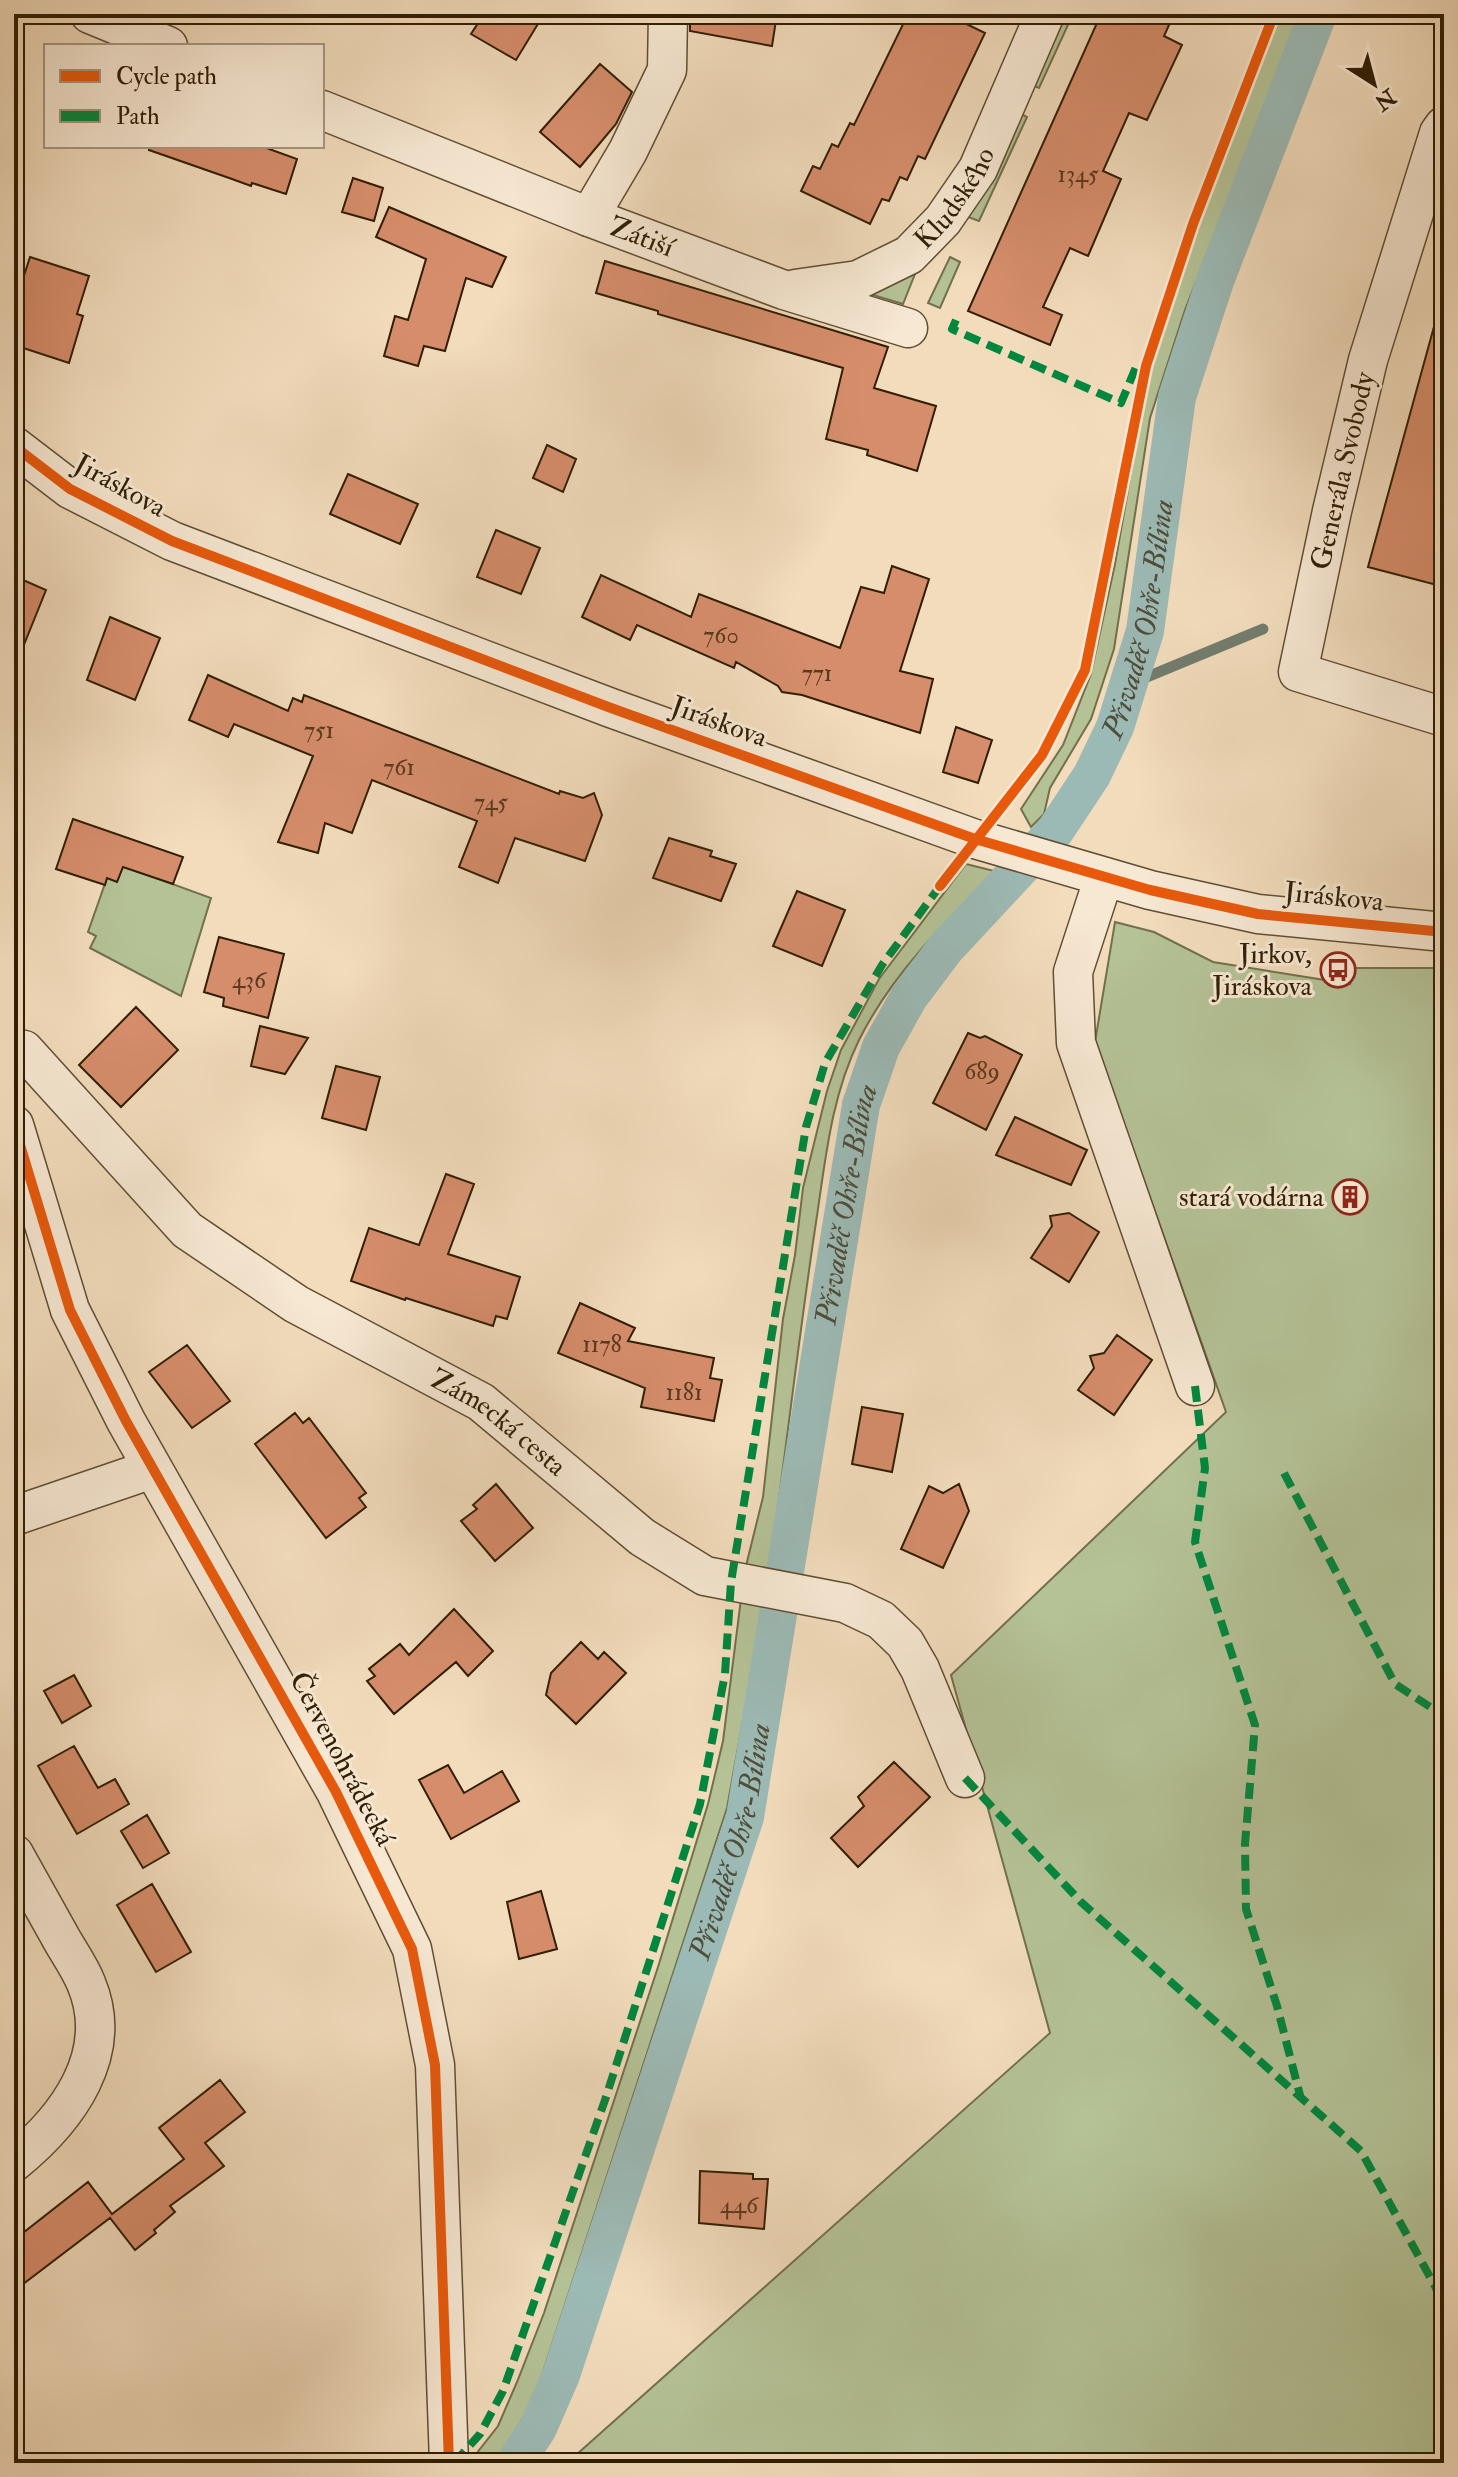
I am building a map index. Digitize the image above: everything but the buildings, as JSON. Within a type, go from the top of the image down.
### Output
[{"type":"street","points":[[90,14],[163,44]]},
{"type":"street","name":"Zátiší","points":[[668,14],[667,70],[628,151],[589,217],[784,290],[908,328]]},
{"type":"street","name":"Kludského","points":[[784,290],[858,280],[909,255],[943,220],[978,169],[1045,14]]},
{"type":"street","points":[[324,111],[589,217]]},
{"type":"street","name":"Generála Svobody","points":[[1444,126],[1439,133],[1368,360],[1298,672],[1444,717]]},
{"type":"street","name":"Jiráskova","points":[[14,446],[70,489],[172,541],[611,708],[986,842],[1258,914],[1444,932]]},
{"type":"street","points":[[14,471],[70,489]]},
{"type":"street","points":[[1098,874],[1073,972],[1076,1043],[1195,1386]]},
{"type":"street","name":"Zámecká cesta","points":[[14,1048],[24,1050],[187,1230],[296,1304],[481,1402],[642,1537],[705,1576],[845,1603],[881,1620],[905,1643],[920,1669],[965,1778]]},
{"type":"street","name":"Červenohrádecká","points":[[14,1125],[70,1310],[152,1469],[336,1792],[412,1949],[435,2065],[449,2463]]},
{"type":"street","points":[[14,1516],[152,1469]]},
{"type":"street","points":[[14,1854],[86,1983],[94,2009],[96,2039],[88,2070],[70,2106],[40,2140],[14,2162]]},
{"type":"green space","points":[[1060,14],[1073,14],[1039,88],[1030,84]]},
{"type":"green space","points":[[1279,14],[1300,14],[1185,310],[1150,418],[1114,649],[1091,719],[1050,788],[1044,814],[1031,827],[1021,809],[1063,745],[1091,674],[1115,564],[1148,377],[1210,191]]},
{"type":"green space","points":[[1017,112],[1027,117],[979,221],[968,217]]},
{"type":"green space","points":[[950,257],[960,262],[940,308],[928,303]]},
{"type":"green space","points":[[919,264],[903,304],[873,295],[870,289]]},
{"type":"green space","points":[[966,864],[998,872],[939,929],[903,971],[872,1016],[841,1085],[822,1181],[769,1573],[745,1570],[763,1497],[783,1319],[803,1188],[827,1091],[841,1050],[879,979]]},
{"type":"green space","points":[[123,866],[211,898],[181,996],[90,948],[96,936],[88,932],[107,878],[117,881]]},
{"type":"green space","points":[[1115,922],[1154,932],[1213,962],[1350,984],[1353,968],[1444,968],[1444,2463],[567,2463],[1050,2033],[951,1675],[1226,1412],[1095,1042]]},
{"type":"green space","points":[[741,1599],[764,1605],[727,1808],[542,2375],[525,2415],[495,2463],[469,2463],[498,2426],[544,2313],[658,1967],[708,1804],[723,1741]]},
{"type":"waterway","name":"Přivaděč Ohře-Bílina","points":[[515,2463],[538,2428],[561,2375],[745,1817],[861,1105],[881,1047],[909,997],[945,949],[1055,831],[1092,775],[1115,727],[1145,631],[1177,397],[1215,281],[1318,14]]},
{"type":"waterway","points":[[1130,684],[1263,629]]},
{"type":"marked path","points":[[956,320],[952,329],[1121,403],[1136,367],[1142,366]]},
{"type":"marked path","points":[[454,2463],[480,2434],[503,2391],[605,2100],[700,1804],[725,1674],[731,1582],[806,1127],[825,1063],[882,965],[940,886]]},
{"type":"marked path","points":[[1195,1386],[1205,1468],[1195,1542],[1255,1725],[1245,1844],[1246,1909],[1277,2006],[1301,2099]]},
{"type":"marked path","points":[[1284,1473],[1395,1684],[1444,1716]]},
{"type":"marked path","points":[[965,1778],[1081,1902],[1361,2151],[1436,2288],[1444,2314]]},
{"type":"cycle path","points":[[940,886],[1042,755],[1085,670],[1146,366],[1193,224],[1274,14]]},
{"type":"cycle path","points":[[14,446],[70,489],[172,541],[611,708],[975,839],[1150,890],[1258,914],[1444,932]]},
{"type":"cycle path","points":[[14,1125],[70,1310],[126,1421],[336,1792],[412,1949],[435,2065],[449,2463]]},
{"type":"place","name":"Jirkov, Jiráskova","points":[[1338,970]]},
{"type":"place","name":"stará vodárna","points":[[1350,1197]]}]
